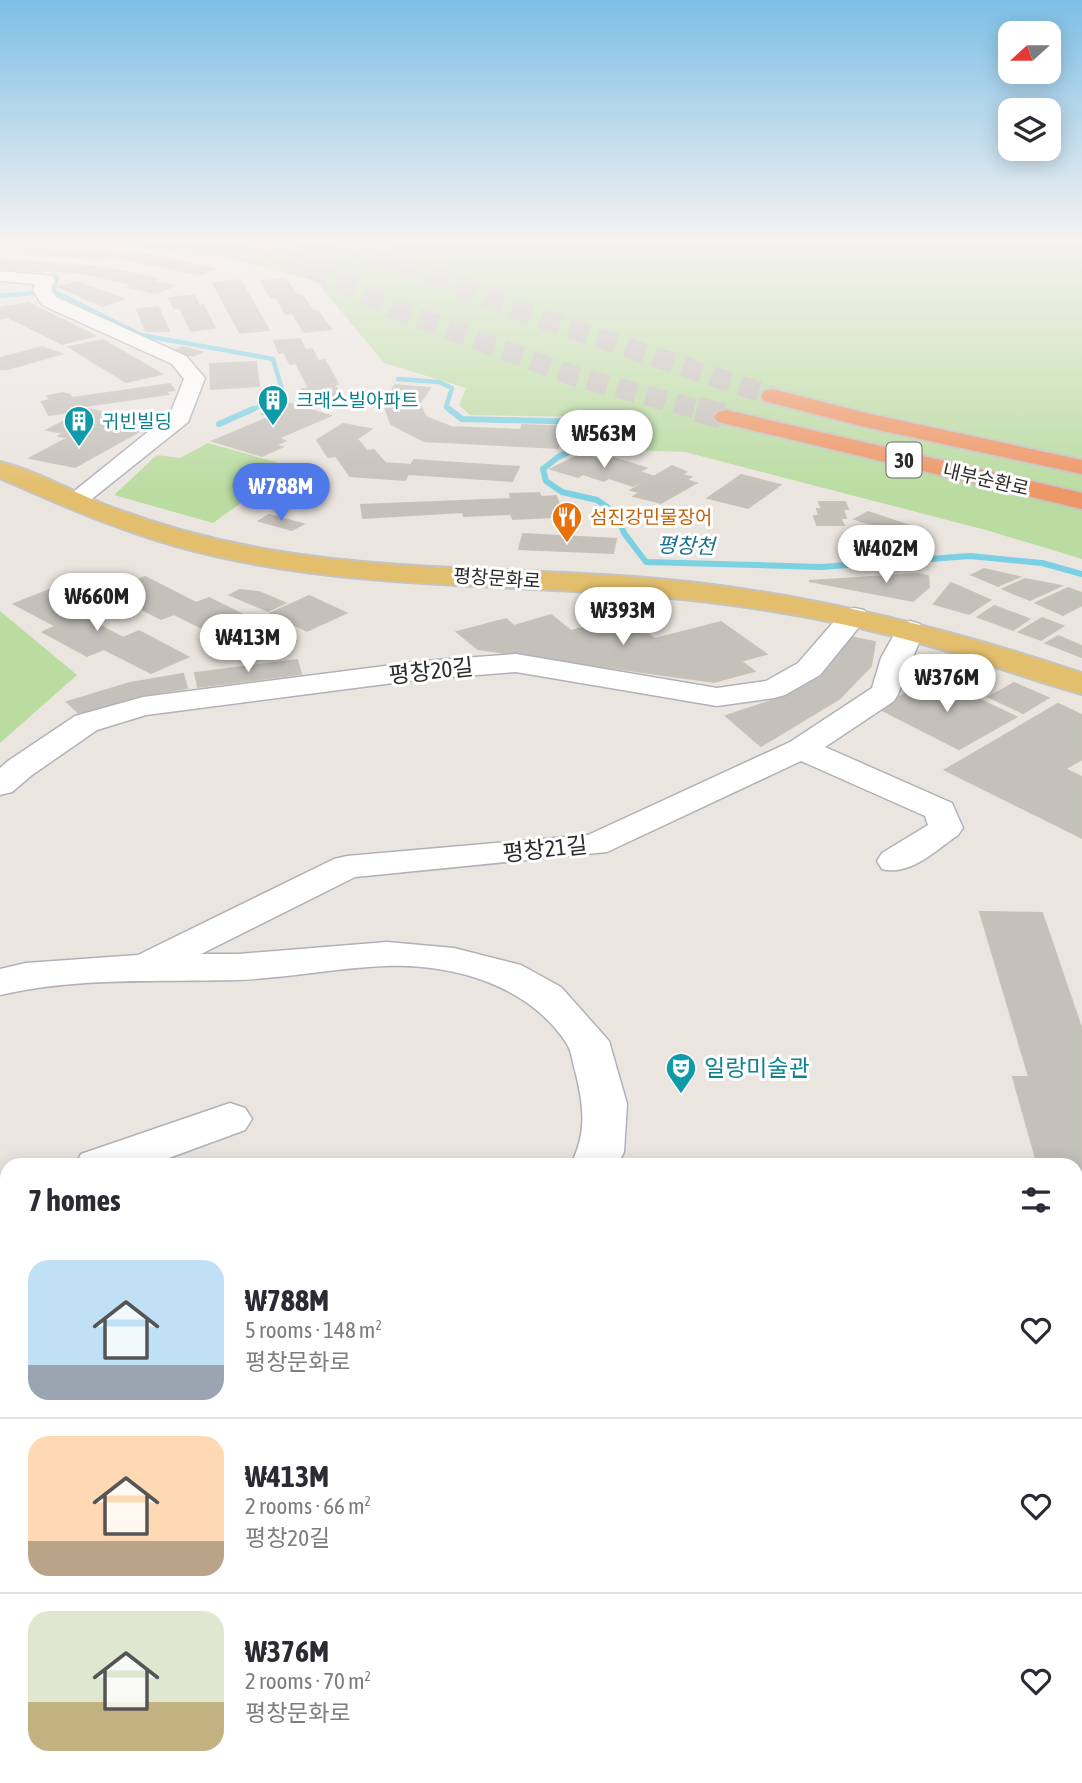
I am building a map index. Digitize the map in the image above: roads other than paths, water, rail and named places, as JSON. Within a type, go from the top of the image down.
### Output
[{"type":"highway","name":"내부순환로","points":[[772,396],[1082,467]]},
{"type":"highway","name":"내부순환로","points":[[726,417],[1082,501]]},
{"type":"main road","name":"평창문화로","points":[[0,469],[159,533],[289,561],[381,571],[706,593],[854,616],[986,650],[1082,684]]},
{"type":"street","points":[[74,501],[180,417],[195,378],[179,360],[101,325]]},
{"type":"street","name":"평창20길","points":[[0,785],[86,723],[143,706],[424,670],[516,663],[718,697],[774,689],[809,669],[854,616]]},
{"type":"street","name":"평창21길","points":[[145,967],[347,866],[595,845],[801,749],[883,694],[910,630]]},
{"type":"street","points":[[801,749],[940,810],[946,828],[895,861]]},
{"type":"street","name":"평창21길","points":[[0,982],[26,976],[145,967],[239,967],[387,954],[454,960],[507,974],[547,996],[588,1041],[605,1104],[602,1152],[598,1158]]},
{"type":"street","points":[[120,1158],[230,1119]]},
{"type":"waterway","name":"평창천","points":[[121,325],[141,335],[273,359],[284,396],[249,411]]},
{"type":"waterway","name":"평창천","points":[[398,379],[439,382],[452,388],[446,407],[451,411]]},
{"type":"waterway","name":"평창천","points":[[219,424],[253,409]]},
{"type":"waterway","name":"평창천","points":[[449,409],[462,419],[588,422],[590,442],[558,457],[543,469],[546,481],[562,492],[597,500],[617,514],[624,533],[646,562],[821,567],[970,556],[1042,563],[1082,574]]},
{"type":"tunnel","points":[[437,325],[574,376],[704,411]]},
{"type":"tunnel","points":[[561,325],[772,396]]},
{"type":"tunnel","points":[[697,409],[726,417]]},
{"type":"place","name":"크래스빌아파트","points":[[273,427]]},
{"type":"place","name":"귀빈빌딩","points":[[79,448]]},
{"type":"place","name":"섬진강민물장어","points":[[567,544]]},
{"type":"place","name":"일랑미술관","points":[[681,1095]]}]
